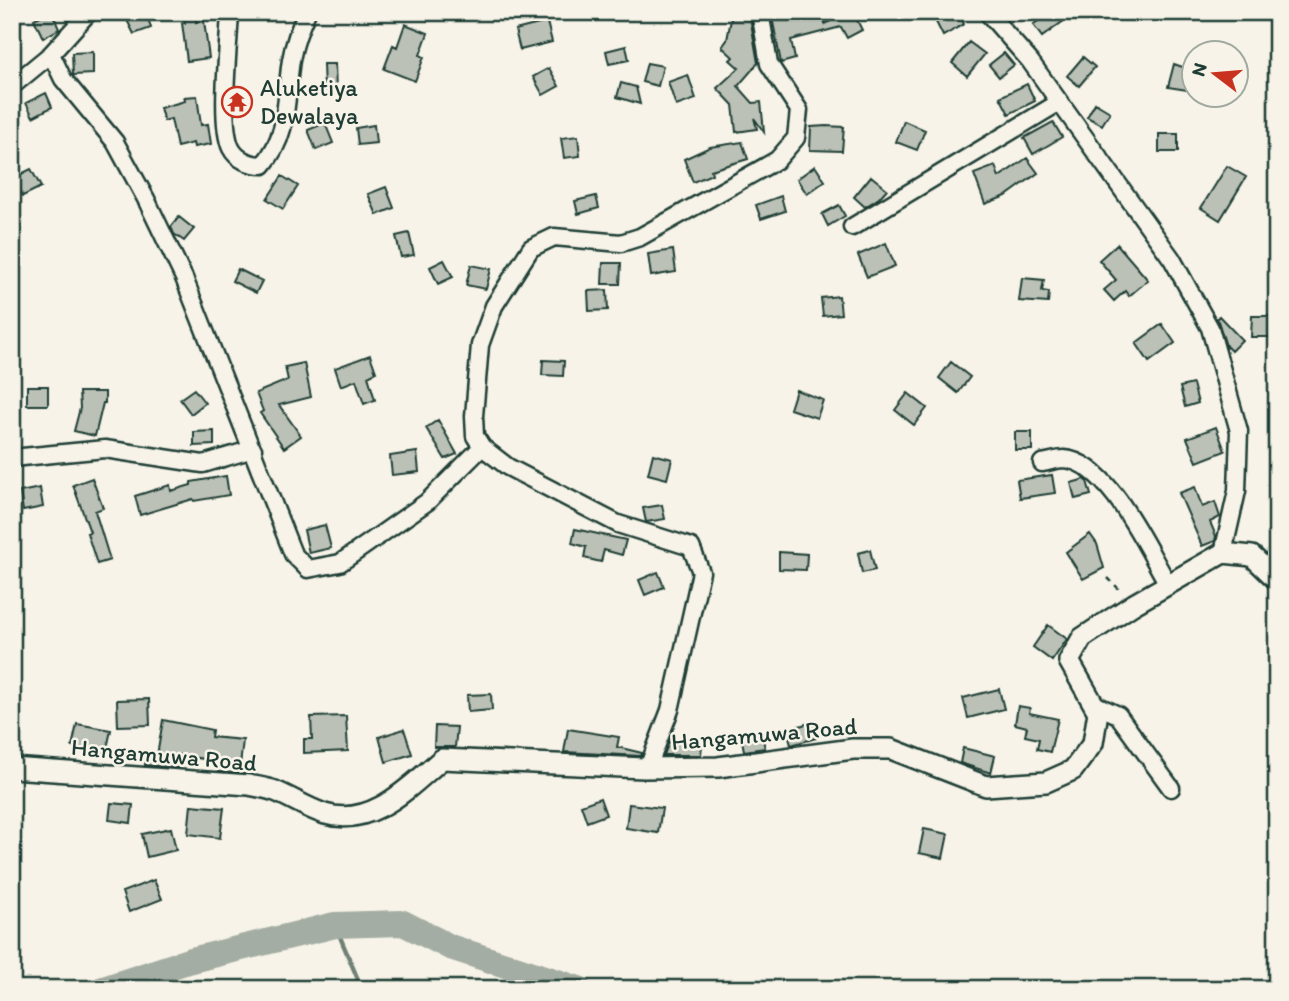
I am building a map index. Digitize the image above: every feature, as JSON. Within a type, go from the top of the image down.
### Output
[{"type":"street","points":[[12,86],[51,54],[89,12]]},
{"type":"street","points":[[230,12],[225,127],[232,151],[251,165],[263,165],[276,150],[284,125],[292,57],[307,12]]},
{"type":"street","points":[[644,768],[649,765],[670,710],[701,572],[691,547],[618,524],[508,467],[482,447],[475,436],[474,416],[480,345],[494,306],[531,248],[554,237],[621,243],[640,237],[777,160],[796,138],[799,110],[769,64],[760,12]]},
{"type":"street","points":[[987,12],[1030,61],[1171,259],[1210,328],[1239,431],[1237,491],[1223,553],[1252,556],[1277,580]]},
{"type":"street","points":[[51,54],[63,79],[115,142],[146,199],[184,278],[293,554],[308,569],[340,563],[428,502],[482,447]]},
{"type":"street","points":[[852,227],[1058,103]]},
{"type":"street","points":[[12,458],[105,449],[203,464],[253,449]]},
{"type":"street","points":[[1042,463],[1065,459],[1091,469],[1112,489],[1168,584]]},
{"type":"street","name":"Hangamuwa Road","points":[[12,768],[249,785],[273,790],[326,815],[348,817],[375,811],[398,797],[442,759],[644,768],[718,766],[853,749],[891,749],[986,786],[1046,782],[1073,770],[1093,743],[1098,712],[1069,662],[1082,638],[1223,553]]},
{"type":"street","points":[[1093,703],[1118,715],[1171,788]]},
{"type":"building","points":[[52,12],[59,29],[43,38],[34,19]]},
{"type":"building","points":[[123,12],[146,12],[151,28],[134,34]]},
{"type":"building","points":[[184,12],[196,12],[196,22],[204,21],[209,58],[187,61],[182,23],[185,23]]},
{"type":"building","points":[[773,12],[822,12],[825,24],[847,12],[853,12],[862,30],[847,38],[841,27],[791,40],[795,59],[781,63]]},
{"type":"building","points":[[944,12],[957,12],[964,24],[943,36],[934,18]]},
{"type":"building","points":[[1049,12],[1060,12],[1065,20],[1042,37],[1033,25]]},
{"type":"building","points":[[732,14],[750,17],[758,63],[738,86],[753,103],[761,102],[764,132],[754,118],[757,129],[736,132],[733,105],[717,88],[739,68],[730,60],[733,57],[722,47],[727,40]]},
{"type":"building","points":[[547,22],[552,42],[520,50],[515,30]]},
{"type":"building","points":[[405,24],[428,33],[420,55],[424,57],[415,81],[384,69],[393,45],[397,47]]},
{"type":"building","points":[[969,42],[985,54],[967,76],[952,63]]},
{"type":"building","points":[[626,46],[629,60],[609,64],[606,51]]},
{"type":"building","points":[[93,52],[93,74],[73,75],[72,53]]},
{"type":"building","points":[[1004,53],[1014,65],[999,77],[989,65]]},
{"type":"building","points":[[1083,57],[1095,67],[1079,86],[1067,76]]},
{"type":"building","points":[[647,63],[663,66],[658,86],[642,82]]},
{"type":"building","points":[[323,64],[335,64],[336,90],[324,90]]},
{"type":"building","points":[[1174,64],[1180,66],[1180,89],[1168,87]]},
{"type":"building","points":[[549,68],[559,86],[543,95],[533,77]]},
{"type":"building","points":[[688,75],[696,99],[676,106],[668,82]]},
{"type":"building","points":[[621,83],[636,87],[640,104],[617,97]]},
{"type":"building","points":[[1027,84],[1035,101],[1009,114],[1000,97]]},
{"type":"building","points":[[46,93],[52,107],[33,117],[26,103]]},
{"type":"building","points":[[197,96],[201,125],[208,124],[211,144],[194,147],[193,143],[177,147],[171,119],[164,121],[160,108],[185,101],[184,97]]},
{"type":"building","points":[[1095,103],[1110,112],[1102,125],[1087,117]]},
{"type":"building","points":[[904,121],[925,130],[917,150],[896,142]]},
{"type":"building","points":[[1053,122],[1062,137],[1033,154],[1024,138]]},
{"type":"building","points":[[325,123],[333,143],[316,150],[308,130]]},
{"type":"building","points":[[374,125],[376,143],[358,145],[356,128]]},
{"type":"building","points":[[811,127],[844,127],[842,151],[810,150]]},
{"type":"building","points":[[1159,134],[1178,134],[1178,152],[1159,152]]},
{"type":"building","points":[[578,136],[580,156],[564,158],[561,138]]},
{"type":"building","points":[[742,142],[748,159],[711,170],[712,174],[693,182],[684,159],[710,147]]},
{"type":"building","points":[[1027,158],[1038,173],[1006,196],[985,204],[974,174],[995,166],[999,177]]},
{"type":"building","points":[[815,166],[825,181],[807,194],[797,179]]},
{"type":"building","points":[[1227,166],[1246,177],[1220,220],[1201,208]]},
{"type":"building","points":[[31,169],[41,187],[23,196],[13,178]]},
{"type":"building","points":[[282,176],[298,186],[283,209],[267,199]]},
{"type":"building","points":[[871,176],[887,189],[865,207],[854,197]]},
{"type":"building","points":[[386,187],[394,208],[377,215],[368,194]]},
{"type":"building","points":[[596,196],[599,208],[578,214],[575,201]]},
{"type":"building","points":[[781,196],[785,211],[761,219],[756,205]]},
{"type":"building","points":[[839,205],[845,216],[828,226],[822,214]]},
{"type":"building","points":[[179,217],[194,229],[184,241],[174,234],[171,227]]},
{"type":"building","points":[[409,233],[414,255],[401,257],[396,236]]},
{"type":"building","points":[[886,243],[895,266],[867,277],[858,255]]},
{"type":"building","points":[[1117,244],[1148,280],[1129,296],[1125,291],[1114,301],[1104,290],[1116,280],[1099,260]]},
{"type":"building","points":[[673,250],[676,272],[651,276],[648,254]]},
{"type":"building","points":[[444,260],[453,277],[438,284],[430,267]]},
{"type":"building","points":[[603,263],[621,263],[620,284],[602,284]]},
{"type":"building","points":[[471,265],[491,269],[486,289],[466,285]]},
{"type":"building","points":[[238,269],[262,281],[256,293],[232,281]]},
{"type":"building","points":[[1022,278],[1044,280],[1042,291],[1049,292],[1048,303],[1019,301]]},
{"type":"building","points":[[607,290],[608,310],[589,311],[588,291]]},
{"type":"building","points":[[839,296],[841,314],[823,316],[821,298]]},
{"type":"building","points":[[1219,316],[1242,340],[1231,351],[1226,346],[1217,318]]},
{"type":"building","points":[[1252,316],[1271,316],[1271,337],[1251,337]]},
{"type":"building","points":[[1162,324],[1175,343],[1149,362],[1136,343]]},
{"type":"building","points":[[370,355],[376,372],[368,376],[375,400],[364,404],[356,380],[341,386],[335,368]]},
{"type":"building","points":[[543,360],[564,361],[563,376],[542,375]]},
{"type":"building","points":[[951,362],[970,377],[958,393],[939,378]]},
{"type":"building","points":[[304,363],[311,397],[279,405],[301,436],[284,448],[260,413],[263,411],[256,393],[288,380],[285,367]]},
{"type":"building","points":[[1193,384],[1198,403],[1185,407],[1180,387]]},
{"type":"building","points":[[27,386],[48,386],[48,405],[27,405]]},
{"type":"building","points":[[194,389],[205,403],[191,414],[180,399]]},
{"type":"building","points":[[796,390],[823,400],[817,418],[790,409]]},
{"type":"building","points":[[79,392],[105,392],[105,403],[95,436],[74,431],[80,408]]},
{"type":"building","points":[[908,393],[927,408],[914,425],[895,410]]},
{"type":"building","points":[[438,420],[457,454],[445,459],[426,428]]},
{"type":"building","points":[[1216,427],[1225,451],[1197,462],[1187,438]]},
{"type":"building","points":[[214,431],[214,445],[194,446],[194,432]]},
{"type":"building","points":[[1015,432],[1032,432],[1032,450],[1015,450]]},
{"type":"building","points":[[417,452],[419,472],[392,475],[390,456]]},
{"type":"building","points":[[653,454],[672,459],[667,479],[648,474]]},
{"type":"building","points":[[1052,475],[1055,493],[1020,498],[1017,480]]},
{"type":"building","points":[[226,476],[229,495],[193,499],[140,515],[135,496],[170,485],[171,491],[191,485],[191,482]]},
{"type":"building","points":[[92,478],[103,508],[95,511],[110,560],[97,564],[87,533],[90,532],[73,485]]},
{"type":"building","points":[[1085,479],[1091,495],[1075,499],[1071,483]]},
{"type":"building","points":[[1195,487],[1202,507],[1215,502],[1220,517],[1210,522],[1216,536],[1215,541],[1202,546],[1179,493]]},
{"type":"building","points":[[40,488],[43,507],[23,511],[20,492]]},
{"type":"building","points":[[662,505],[665,519],[646,522],[643,508]]},
{"type":"building","points":[[325,525],[331,548],[309,553],[304,530]]},
{"type":"building","points":[[575,529],[626,540],[622,555],[604,550],[601,562],[584,558],[586,547],[572,543]]},
{"type":"building","points":[[1090,534],[1097,544],[1104,568],[1083,579],[1066,552]]},
{"type":"building","points":[[870,550],[875,570],[862,573],[858,553]]},
{"type":"building","points":[[779,552],[807,554],[806,570],[779,569]]},
{"type":"building","points":[[658,572],[664,587],[645,595],[639,580]]},
{"type":"building","points":[[1048,625],[1067,639],[1052,661],[1033,647]]},
{"type":"building","points":[[999,689],[1004,709],[968,718],[963,698]]},
{"type":"building","points":[[491,694],[492,710],[468,712],[467,695]]},
{"type":"building","points":[[149,699],[150,725],[118,726],[117,700]]},
{"type":"building","points":[[1018,706],[1030,708],[1029,713],[1058,719],[1050,752],[1037,749],[1039,739],[1025,736],[1027,727],[1015,724]]},
{"type":"building","points":[[346,716],[348,751],[304,753],[304,739],[312,739],[311,717]]},
{"type":"building","points":[[163,720],[212,730],[211,737],[243,740],[240,765],[179,755],[178,768],[145,765],[146,755],[157,756]]},
{"type":"building","points":[[812,722],[816,738],[791,745],[787,730]]},
{"type":"building","points":[[77,724],[111,730],[106,753],[72,747]]},
{"type":"building","points":[[435,726],[457,727],[455,747],[434,747]]},
{"type":"building","points":[[404,729],[412,754],[386,762],[379,737]]},
{"type":"building","points":[[568,729],[619,737],[617,747],[642,753],[641,756],[564,752]]},
{"type":"building","points":[[762,736],[765,748],[744,751],[742,740]]},
{"type":"building","points":[[669,742],[702,744],[701,755],[664,755]]},
{"type":"building","points":[[963,748],[995,756],[991,773],[960,763]]},
{"type":"building","points":[[600,798],[606,815],[587,822],[581,805]]},
{"type":"building","points":[[111,803],[133,805],[131,823],[109,820]]},
{"type":"building","points":[[629,804],[662,808],[658,833],[626,828]]},
{"type":"building","points":[[191,805],[224,808],[220,838],[188,834]]},
{"type":"building","points":[[171,828],[176,850],[147,857],[142,834]]},
{"type":"building","points":[[924,829],[948,834],[943,858],[919,853]]},
{"type":"building","points":[[154,880],[162,899],[129,912],[122,892]]},
{"type":"waterway","points":[[103,989],[188,961],[335,925],[403,923],[450,947],[579,989]]},
{"type":"waterway","points":[[335,925],[362,989]]},
{"type":"place","name":"Aluketiya Dewalaya","points":[[237,102]]}]
